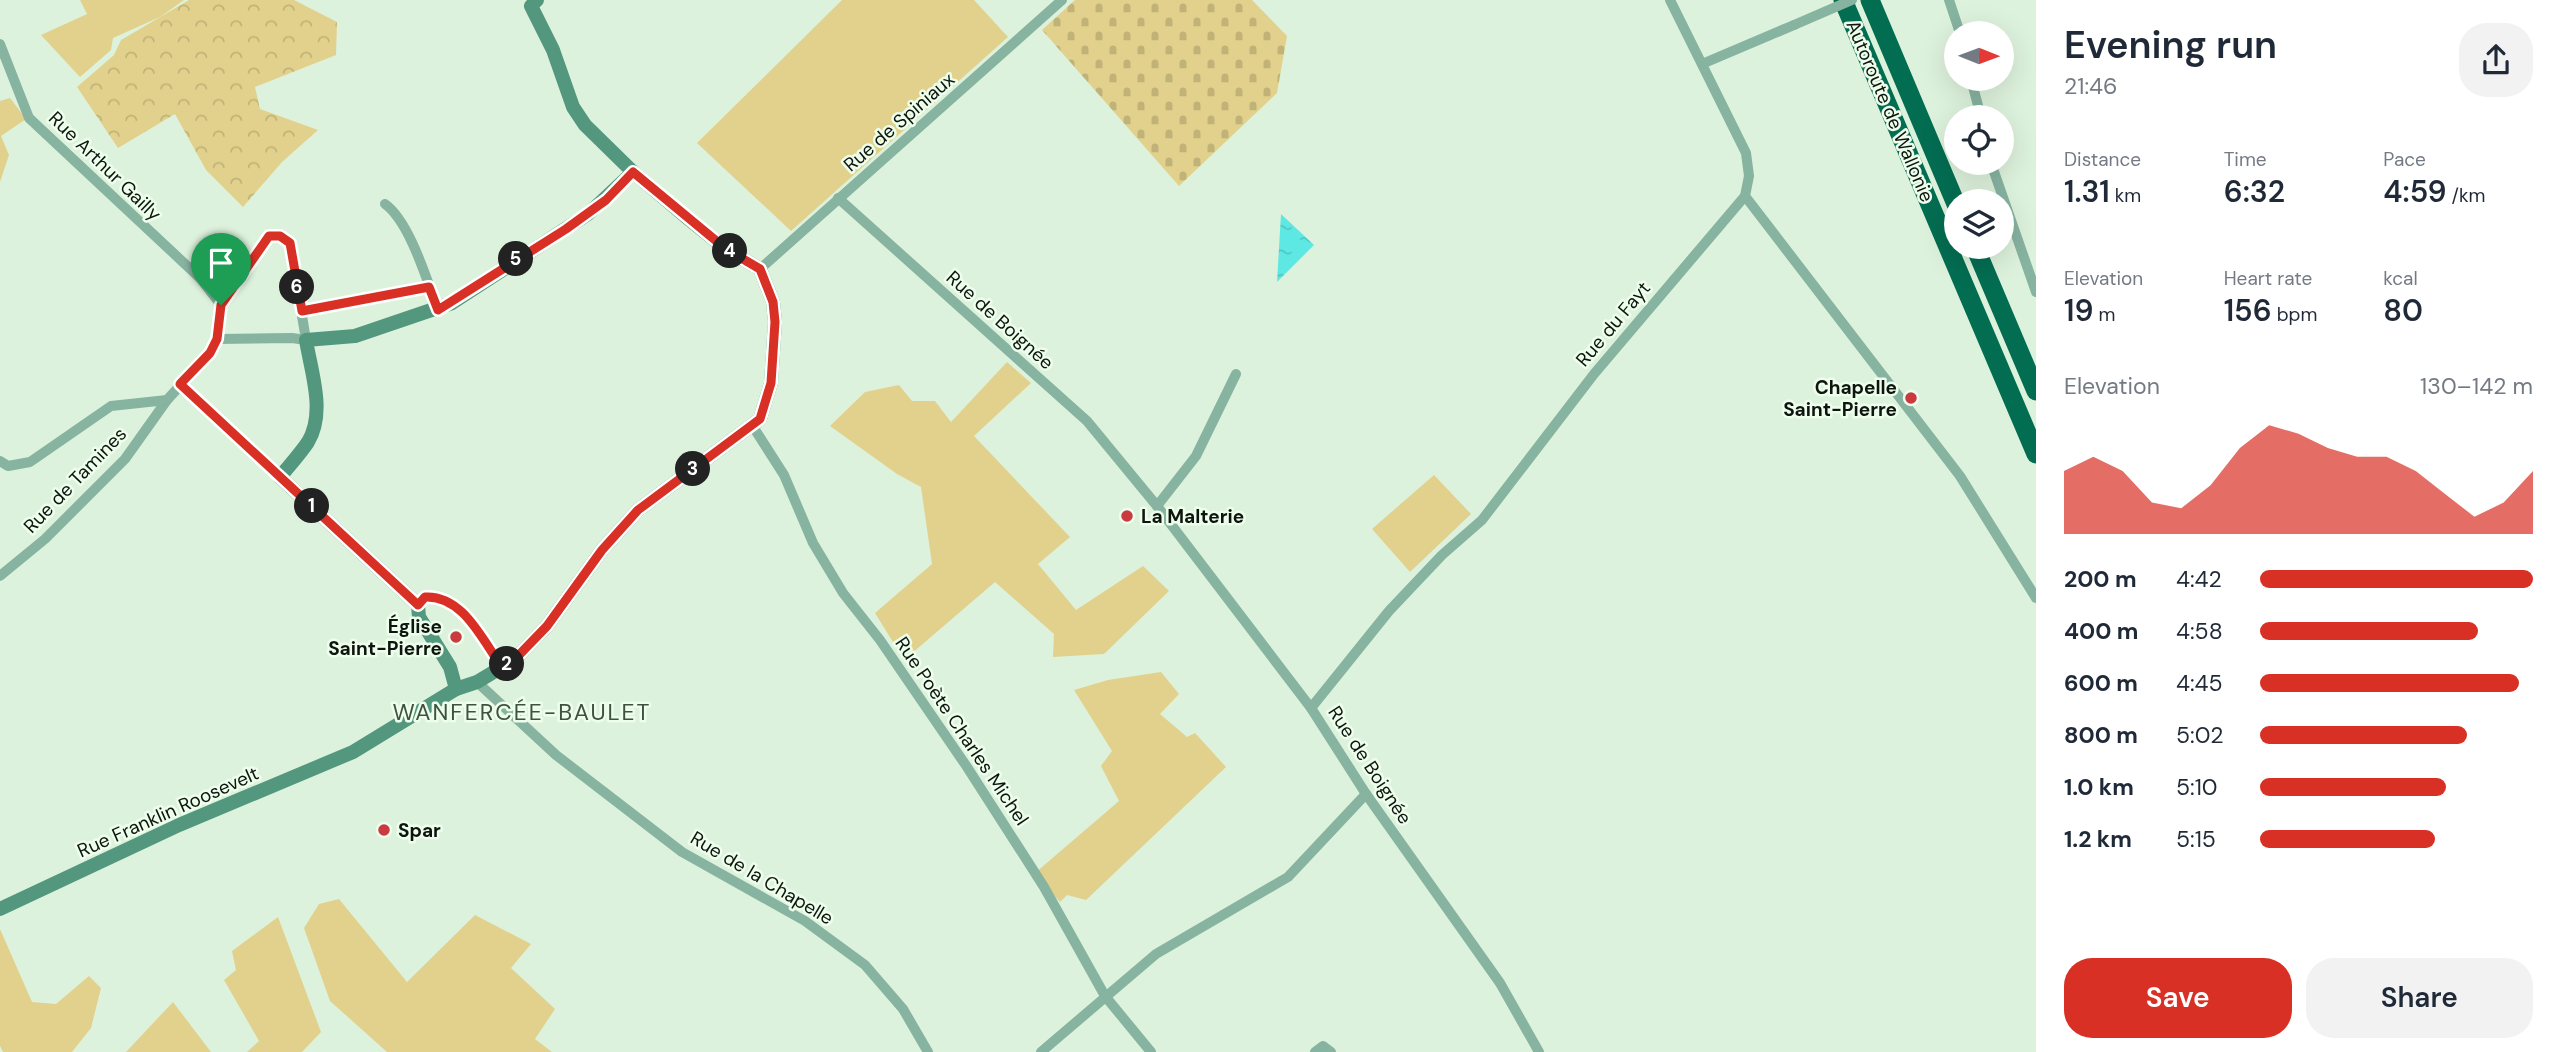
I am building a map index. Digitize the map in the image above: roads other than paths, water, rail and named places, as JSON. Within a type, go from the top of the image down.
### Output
[{"type":"highway","name":"Autoroute de Wallonie","points":[[1843,0],[2036,454]]},
{"type":"highway","name":"Autoroute de Wallonie","points":[[1870,0],[1950,189]]},
{"type":"highway","points":[[1980,259],[2036,391]]},
{"type":"main road","points":[[531,2],[578,115],[633,172],[726,249],[760,269],[773,302],[775,345],[771,383],[760,419],[752,425]]},
{"type":"main road","points":[[456,688],[450,667],[418,617],[418,605],[280,477],[308,442],[315,418],[314,386],[306,340],[355,336],[438,310],[566,229],[606,200],[633,172]]},
{"type":"main road","name":"Rue Franklin Roosevelt","points":[[0,909],[179,825],[354,752],[456,688],[477,682],[502,667],[518,656],[547,626],[602,550],[638,510],[752,425]]},
{"type":"street","name":"Rue de Spiniaux","points":[[760,269],[1062,0]]},
{"type":"street","points":[[1670,0],[1746,153],[1749,176],[1745,196],[1960,476],[2036,598]]},
{"type":"street","points":[[1702,64],[1852,0]]},
{"type":"street","points":[[1949,0],[1956,21]]},
{"type":"street","name":"Rue Arthur Gailly","points":[[0,44],[29,118],[200,278],[221,305]]},
{"type":"street","points":[[1995,175],[2036,292]]},
{"type":"street","name":"Rue du Fayt","points":[[1311,708],[1389,611],[1442,555],[1482,520],[1594,374],[1745,196]]},
{"type":"street","name":"Rue de Boignée","points":[[838,198],[1087,421],[1157,506],[1311,708],[1366,794],[1500,983],[1539,1052]]},
{"type":"street","points":[[384,204],[410,239],[438,310]]},
{"type":"street","points":[[0,461],[8,466],[30,463],[111,406],[167,400],[210,353],[217,339],[221,305],[263,243],[269,236],[280,236],[290,243],[306,340],[279,337],[217,339]]},
{"type":"street","points":[[302,311],[429,287]]},
{"type":"street","points":[[1157,506],[1196,456],[1236,374]]},
{"type":"street","points":[[180,384],[280,477]]},
{"type":"street","name":"Rue de Tamines","points":[[0,576],[45,540],[125,459],[167,400]]},
{"type":"street","name":"Rue Poète Charles Michel","points":[[752,425],[784,475],[813,543],[843,593],[880,640],[967,767],[1044,887],[1105,996],[1151,1052]]},
{"type":"street","points":[[418,605],[425,597],[439,597],[453,603],[502,667]]},
{"type":"street","name":"Rue de la Chapelle","points":[[477,682],[556,755],[682,852],[805,921],[865,965],[903,1009],[928,1052]]},
{"type":"street","points":[[1041,1052],[1156,954],[1288,877],[1366,794]]},
{"type":"street","points":[[1315,1052],[1323,1046],[1331,1052]]},
{"type":"water","points":[[1281,214],[1314,245],[1277,282]]},
{"type":"place","name":"Chapelle Saint-Pierre","points":[[1911,398]]},
{"type":"place","name":"La Malterie","points":[[1127,516]]},
{"type":"place","name":"Église Saint-Pierre","points":[[456,637]]},
{"type":"place","name":"Spar","points":[[384,830]]},
{"type":"district","name":"WANFERCÉE-BAULET","points":[[522,712]]}]
